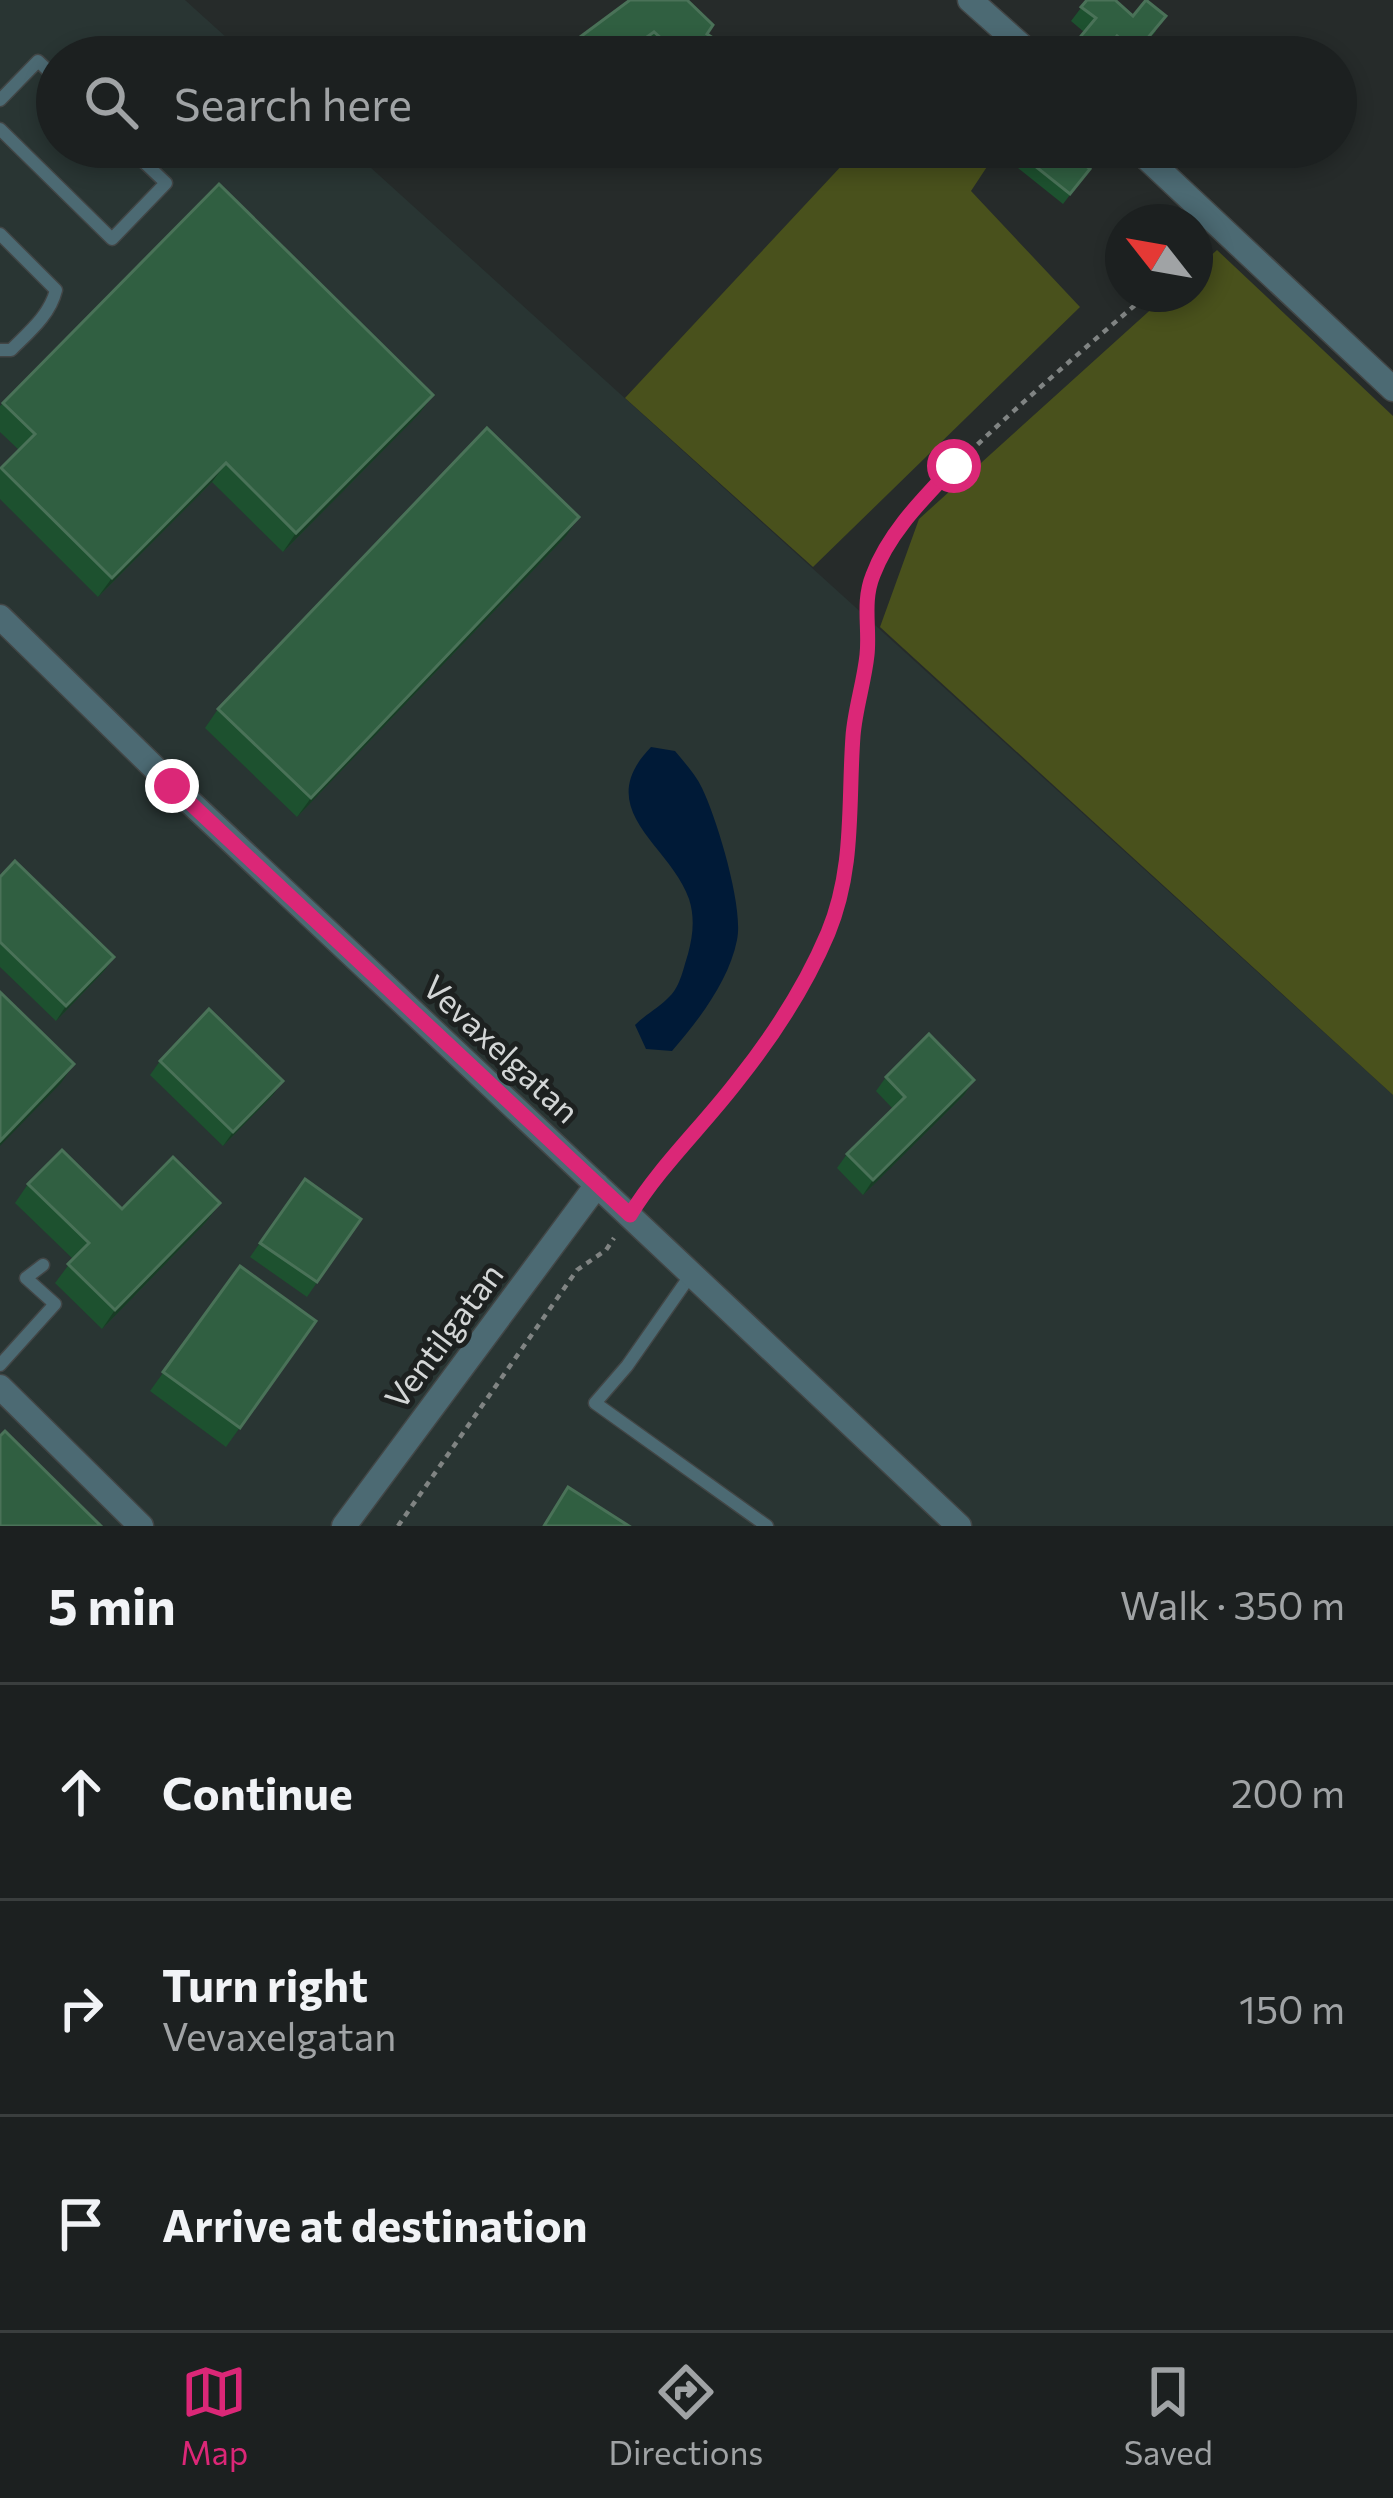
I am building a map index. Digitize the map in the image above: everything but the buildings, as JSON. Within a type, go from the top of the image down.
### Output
[{"type":"street","points":[[970,0],[1010,36]]},
{"type":"street","points":[[1157,168],[1393,389]]},
{"type":"street","name":"Vevaxelgatan","points":[[0,617],[172,786],[959,1526]]},
{"type":"street","name":"Ventilgatan","points":[[344,1526],[597,1184]]},
{"type":"street","points":[[3,1396],[141,1526]]},
{"type":"lane","points":[[0,100],[36,63]]},
{"type":"lane","points":[[0,130],[36,165]]},
{"type":"lane","points":[[39,168],[112,239],[166,183],[150,168]]},
{"type":"lane","points":[[0,234],[56,290],[54,302],[39,323],[11,350],[0,350]]},
{"type":"lane","points":[[0,1365],[56,1304],[26,1278],[43,1265]]},
{"type":"lane","points":[[692,1272],[627,1366],[595,1402],[767,1526]]},
{"type":"path","points":[[398,1526],[578,1270],[607,1250],[644,1193],[739,1079],[785,1012],[827,934],[844,887],[854,718],[868,648],[866,598],[883,554],[916,506],[954,466],[1127,312]]},
{"type":"shaded area","points":[[0,0],[185,0],[225,36],[36,36],[36,168],[371,168],[1393,1095],[1393,1526],[0,1526]]},
{"type":"green space","points":[[839,168],[986,168],[971,191],[1080,307],[813,567],[625,398]]},
{"type":"green space","points":[[1217,250],[1393,416],[1393,1095],[880,627],[919,519],[1148,312],[1213,312],[1213,254]]},
{"type":"water","points":[[651,747],[675,751],[702,788],[737,907],[737,940],[720,985],[672,1051],[646,1049],[635,1025],[676,987],[693,926],[680,880],[631,809],[634,769]]},
{"type":"route","points":[[172,786],[630,1215],[739,1079],[785,1012],[827,934],[844,887],[849,851],[854,718],[868,648],[866,598],[872,576],[896,532],[954,466]]}]
